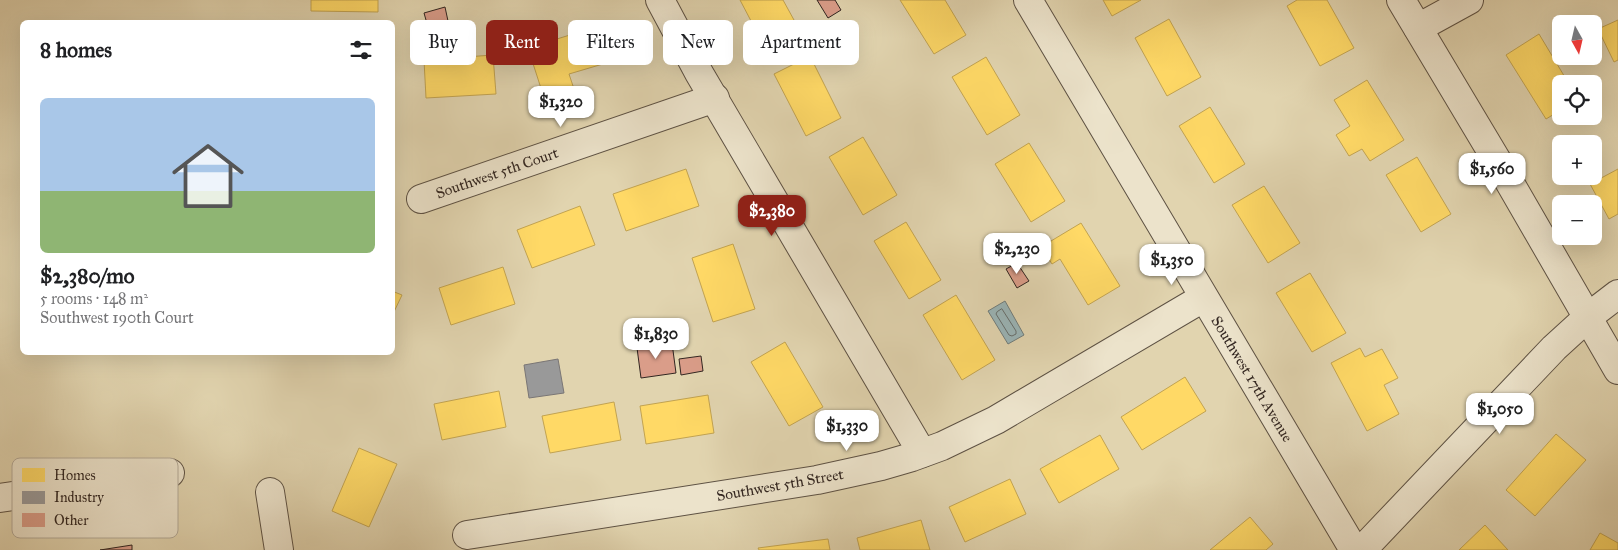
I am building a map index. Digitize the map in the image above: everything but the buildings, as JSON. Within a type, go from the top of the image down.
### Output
[{"type":"street","points":[[660,0],[677,34],[922,453]]},
{"type":"street","name":"Southwest 17th Avenue","points":[[1028,0],[1354,550]]},
{"type":"street","points":[[1401,0],[1618,370]]},
{"type":"street","points":[[1418,28],[1469,0]]},
{"type":"street","name":"Southwest 5th Court","points":[[421,199],[715,98]]},
{"type":"street","points":[[1362,550],[1554,348],[1618,294]]},
{"type":"street","name":"Southwest 5th Street","points":[[467,535],[817,480],[881,466],[922,453],[996,420],[1204,298]]},
{"type":"street","points":[[270,492],[279,550]]},
{"type":"water","points":[[1005,301],[1024,335],[1008,344],[988,311]]}]
